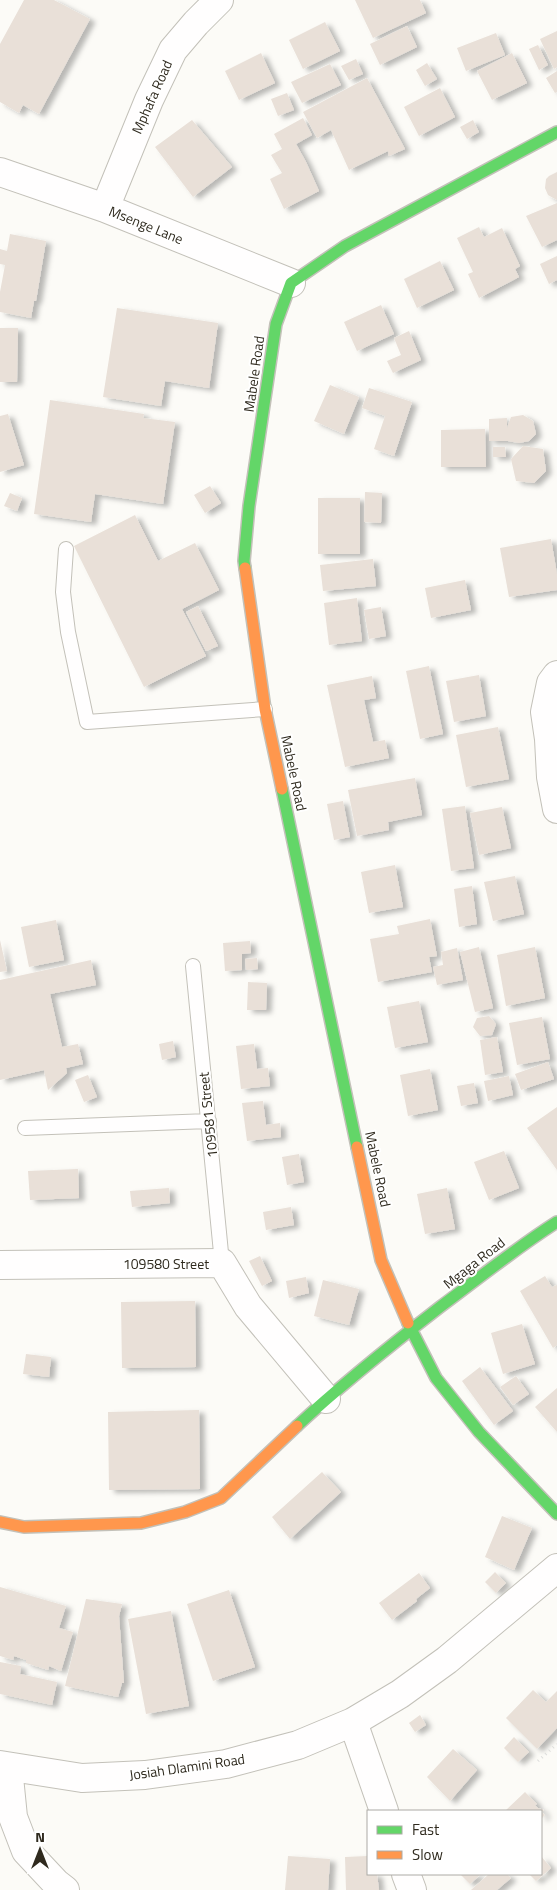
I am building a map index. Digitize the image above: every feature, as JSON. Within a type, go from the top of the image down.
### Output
[{"type":"street","name":"Mphafa Road","points":[[105,208],[149,100],[173,50],[219,0]]},
{"type":"street","points":[[291,283],[345,246],[557,132]]},
{"type":"street","name":"Msenge Lane","points":[[0,172],[105,208],[291,283]]},
{"type":"street","name":"Mabele Road","points":[[291,283],[276,324],[249,506],[244,561],[265,709],[382,1260],[411,1330],[436,1378],[479,1432],[557,1514]]},
{"type":"street","points":[[557,675],[551,683],[545,712],[549,739],[551,777],[557,809]]},
{"type":"street","name":"Mgaga Road","points":[[411,1330],[521,1246],[557,1222]]},
{"type":"street","name":"109580 Street","points":[[0,1265],[222,1263],[248,1306],[326,1399]]},
{"type":"street","points":[[0,1522],[24,1527],[141,1522],[185,1512],[221,1498],[326,1399],[411,1330]]},
{"type":"street","name":"Josiah Dlamini Road","points":[[4,1766],[82,1778],[145,1775],[226,1764],[298,1744],[353,1722],[400,1694],[447,1660],[557,1568]]},
{"type":"street","points":[[353,1722],[384,1810]]},
{"type":"street","points":[[4,1766],[13,1817],[26,1851],[65,1890]]},
{"type":"street","points":[[406,1875],[412,1890]]},
{"type":"lane","points":[[66,549],[63,592],[68,632],[87,722],[265,709]]},
{"type":"lane","name":"109581 Street","points":[[193,966],[222,1263]]},
{"type":"lane","points":[[25,1128],[209,1121]]},
{"type":"path","points":[[538,1761],[557,1744]]},
{"type":"building","points":[[24,0],[54,0],[90,19],[39,114],[23,105],[19,113],[0,102],[0,44]]},
{"type":"building","points":[[355,0],[420,0],[426,13],[373,38]]},
{"type":"building","points":[[325,22],[340,51],[303,69],[289,40]]},
{"type":"building","points":[[407,26],[417,47],[380,65],[370,44]]},
{"type":"building","points":[[557,31],[557,67],[554,69],[540,39]]},
{"type":"building","points":[[496,33],[505,55],[466,71],[457,48]]},
{"type":"building","points":[[538,45],[548,65],[539,70],[529,49]]},
{"type":"building","points":[[261,53],[275,83],[239,100],[225,71]]},
{"type":"building","points":[[512,53],[527,83],[492,100],[477,71]]},
{"type":"building","points":[[356,59],[363,74],[349,80],[341,66]]},
{"type":"building","points":[[427,63],[437,79],[425,86],[416,70]]},
{"type":"building","points":[[330,64],[341,85],[302,103],[291,82]]},
{"type":"building","points":[[557,71],[557,92],[555,93],[546,78]]},
{"type":"building","points":[[367,78],[405,149],[389,156],[388,151],[349,170],[331,130],[317,138],[303,112]]},
{"type":"building","points":[[440,88],[455,117],[419,136],[404,107]]},
{"type":"building","points":[[287,93],[294,110],[278,116],[271,99]]},
{"type":"building","points":[[303,118],[312,135],[296,144],[319,191],[284,209],[270,179],[282,173],[271,155],[282,149],[274,134]]},
{"type":"building","points":[[192,120],[232,167],[193,197],[155,147]]},
{"type":"building","points":[[473,120],[479,132],[467,139],[460,127]]},
{"type":"building","points":[[557,172],[557,200],[548,195],[545,188],[546,179]]},
{"type":"building","points":[[557,203],[557,240],[542,247],[526,216]]},
{"type":"building","points":[[479,227],[484,237],[502,228],[520,266],[515,269],[519,277],[479,298],[468,274],[473,272],[457,238]]},
{"type":"building","points":[[10,234],[46,241],[36,301],[34,301],[31,318],[0,312],[0,292],[5,265],[0,264],[0,249],[7,251]]},
{"type":"building","points":[[557,256],[557,280],[549,284],[540,264]]},
{"type":"building","points":[[440,261],[454,290],[417,308],[404,279]]},
{"type":"building","points":[[381,305],[394,334],[357,351],[344,322]]},
{"type":"building","points":[[117,308],[218,323],[209,388],[165,381],[161,406],[103,397]]},
{"type":"building","points":[[0,328],[18,328],[17,382],[0,382]]},
{"type":"building","points":[[409,331],[421,360],[393,373],[387,361],[401,355],[394,338]]},
{"type":"building","points":[[330,385],[359,397],[344,434],[314,421]]},
{"type":"building","points":[[369,388],[412,402],[394,456],[374,449],[385,416],[362,408]]},
{"type":"building","points":[[50,400],[144,414],[143,418],[175,422],[163,504],[95,494],[91,522],[34,514]]},
{"type":"building","points":[[8,414],[24,465],[0,472],[0,416]]},
{"type":"building","points":[[523,415],[533,421],[536,434],[529,441],[519,443],[489,441],[489,419],[507,418],[507,428],[511,417]]},
{"type":"building","points":[[485,429],[486,467],[441,467],[441,430]]},
{"type":"building","points":[[523,446],[543,449],[546,471],[534,483],[516,481],[511,459]]},
{"type":"building","points":[[493,447],[505,447],[506,457],[493,457]]},
{"type":"building","points":[[210,486],[221,503],[205,513],[194,495]]},
{"type":"building","points":[[365,492],[382,493],[381,523],[364,522]]},
{"type":"building","points":[[10,493],[22,498],[17,511],[4,506]]},
{"type":"building","points":[[318,498],[360,498],[360,554],[318,554]]},
{"type":"building","points":[[135,515],[158,561],[195,543],[219,590],[182,609],[206,656],[144,687],[74,546]]},
{"type":"building","points":[[551,539],[557,574],[557,590],[509,597],[500,548]]},
{"type":"building","points":[[373,559],[376,586],[323,591],[320,565]]},
{"type":"building","points":[[465,580],[471,610],[431,618],[425,588]]},
{"type":"building","points":[[357,598],[362,641],[329,645],[324,603]]},
{"type":"building","points":[[198,606],[218,646],[206,651],[186,612]]},
{"type":"building","points":[[381,607],[386,636],[369,639],[364,610]]},
{"type":"building","points":[[429,666],[443,734],[420,739],[406,671]]},
{"type":"building","points":[[479,675],[486,716],[454,722],[446,681]]},
{"type":"building","points":[[372,676],[376,698],[364,700],[373,742],[385,740],[389,758],[345,767],[327,685]]},
{"type":"building","points":[[498,727],[509,779],[466,787],[456,735]]},
{"type":"building","points":[[415,778],[422,815],[388,822],[389,830],[357,836],[348,790]]},
{"type":"building","points":[[343,801],[350,837],[334,840],[327,804]]},
{"type":"building","points":[[465,806],[474,868],[451,871],[442,809]]},
{"type":"building","points":[[502,807],[511,848],[479,855],[470,813]]},
{"type":"building","points":[[395,865],[403,907],[369,913],[361,872]]},
{"type":"building","points":[[515,876],[524,914],[493,921],[484,882]]},
{"type":"building","points":[[472,886],[477,924],[459,927],[454,889]]},
{"type":"building","points":[[430,919],[437,956],[429,957],[432,972],[378,982],[370,939],[399,934],[397,926]]},
{"type":"building","points":[[56,920],[64,960],[29,967],[21,927]]},
{"type":"building","points":[[0,940],[7,971],[0,972]]},
{"type":"building","points":[[250,941],[251,953],[242,954],[242,970],[225,971],[223,943]]},
{"type":"building","points":[[479,947],[493,1008],[475,1012],[460,952]]},
{"type":"building","points":[[535,947],[545,998],[506,1006],[497,955]]},
{"type":"building","points":[[457,948],[463,980],[437,985],[433,967],[443,965],[441,952]]},
{"type":"building","points":[[257,958],[258,969],[246,970],[245,959]]},
{"type":"building","points":[[91,960],[96,985],[50,994],[62,1047],[78,1044],[83,1064],[66,1068],[67,1073],[48,1090],[44,1070],[0,1080],[0,980]]},
{"type":"building","points":[[248,982],[267,983],[266,1010],[247,1010]]},
{"type":"building","points":[[419,1001],[428,1042],[395,1048],[387,1007]]},
{"type":"building","points":[[489,1016],[496,1024],[492,1035],[480,1036],[473,1027],[477,1018]]},
{"type":"building","points":[[542,1017],[550,1059],[517,1065],[509,1023]]},
{"type":"building","points":[[497,1037],[503,1072],[485,1075],[480,1040]]},
{"type":"building","points":[[173,1041],[176,1057],[162,1060],[159,1044]]},
{"type":"building","points":[[254,1044],[257,1069],[268,1068],[270,1086],[241,1089],[236,1046]]},
{"type":"building","points":[[548,1062],[554,1079],[521,1090],[515,1074]]},
{"type":"building","points":[[430,1069],[438,1110],[408,1116],[400,1075]]},
{"type":"building","points":[[88,1075],[97,1097],[84,1102],[75,1080]]},
{"type":"building","points":[[509,1076],[513,1095],[488,1101],[484,1081]]},
{"type":"building","points":[[474,1083],[478,1103],[461,1106],[457,1086]]},
{"type":"building","points":[[263,1101],[266,1125],[280,1123],[281,1137],[247,1141],[242,1103]]},
{"type":"building","points":[[557,1107],[557,1170],[527,1128]]},
{"type":"building","points":[[504,1151],[519,1188],[489,1200],[474,1162]]},
{"type":"building","points":[[299,1154],[304,1182],[287,1185],[282,1157]]},
{"type":"building","points":[[78,1169],[79,1198],[30,1200],[28,1171]]},
{"type":"building","points":[[169,1188],[170,1203],[132,1207],[130,1191]]},
{"type":"building","points":[[447,1188],[455,1229],[425,1234],[417,1194]]},
{"type":"building","points":[[291,1207],[294,1225],[266,1230],[263,1212]]},
{"type":"building","points":[[260,1256],[272,1281],[262,1286],[249,1261]]},
{"type":"building","points":[[545,1276],[552,1287],[557,1285],[557,1345],[553,1348],[520,1291]]},
{"type":"building","points":[[306,1277],[309,1293],[289,1298],[286,1281]]},
{"type":"building","points":[[323,1280],[359,1289],[349,1325],[314,1316]]},
{"type":"building","points":[[195,1301],[196,1367],[122,1368],[121,1302]]},
{"type":"building","points":[[522,1324],[535,1364],[503,1374],[491,1333]]},
{"type":"building","points":[[26,1354],[51,1357],[49,1377],[23,1374]]},
{"type":"building","points":[[480,1367],[513,1411],[494,1425],[462,1381]]},
{"type":"building","points":[[516,1376],[529,1394],[513,1405],[500,1387]]},
{"type":"building","points":[[557,1388],[557,1432],[535,1407]]},
{"type":"building","points":[[199,1410],[200,1489],[109,1490],[108,1412]]},
{"type":"building","points":[[322,1472],[341,1492],[290,1539],[272,1517]]},
{"type":"building","points":[[502,1516],[532,1528],[514,1570],[485,1557]]},
{"type":"building","points":[[495,1572],[506,1583],[496,1593],[485,1582]]},
{"type":"building","points":[[419,1573],[430,1588],[416,1599],[417,1601],[392,1620],[379,1603]]},
{"type":"building","points":[[0,1587],[66,1606],[59,1628],[73,1632],[61,1671],[49,1666],[48,1670],[26,1663],[26,1660],[14,1656],[13,1660],[0,1656]]},
{"type":"building","points":[[229,1590],[255,1667],[213,1681],[187,1604]]},
{"type":"building","points":[[86,1599],[122,1604],[119,1616],[124,1683],[122,1683],[118,1697],[65,1686]]},
{"type":"building","points":[[171,1611],[189,1706],[146,1714],[128,1619]]},
{"type":"building","points":[[0,1662],[21,1666],[20,1674],[57,1682],[52,1705],[0,1694]]},
{"type":"building","points":[[533,1690],[546,1702],[557,1691],[557,1728],[537,1749],[506,1718]]},
{"type":"building","points":[[420,1715],[426,1725],[415,1732],[409,1723]]},
{"type":"building","points":[[514,1737],[529,1752],[518,1762],[504,1748]]},
{"type":"building","points":[[453,1749],[477,1770],[450,1801],[427,1777]]},
{"type":"building","points":[[525,1792],[537,1804],[535,1805],[538,1808],[544,1810],[542,1812],[542,1810],[506,1810]]},
{"type":"building","points":[[288,1856],[330,1859],[328,1890],[285,1890]]},
{"type":"building","points":[[367,1856],[367,1875],[377,1875],[379,1890],[346,1890],[345,1857]]},
{"type":"building","points":[[542,1857],[551,1868],[536,1881],[530,1875],[542,1875]]},
{"type":"building","points":[[461,1875],[480,1875],[470,1884]]},
{"type":"building","points":[[488,1875],[508,1875],[511,1878],[497,1890],[471,1890]]},
{"type":"traffic: fast","points":[[245,568],[249,506],[276,324],[291,283],[345,246],[557,132]]},
{"type":"traffic: fast","points":[[282,789],[357,1147]]},
{"type":"traffic: fast","points":[[297,1426],[385,1350],[512,1253],[557,1222]]},
{"type":"traffic: fast","points":[[408,1323],[436,1378],[479,1432],[557,1514]]},
{"type":"traffic: slow","points":[[245,568],[265,709],[282,789]]},
{"type":"traffic: slow","points":[[357,1147],[381,1260],[408,1323]]},
{"type":"traffic: slow","points":[[0,1522],[24,1527],[141,1523],[185,1512],[221,1498],[297,1426]]}]
